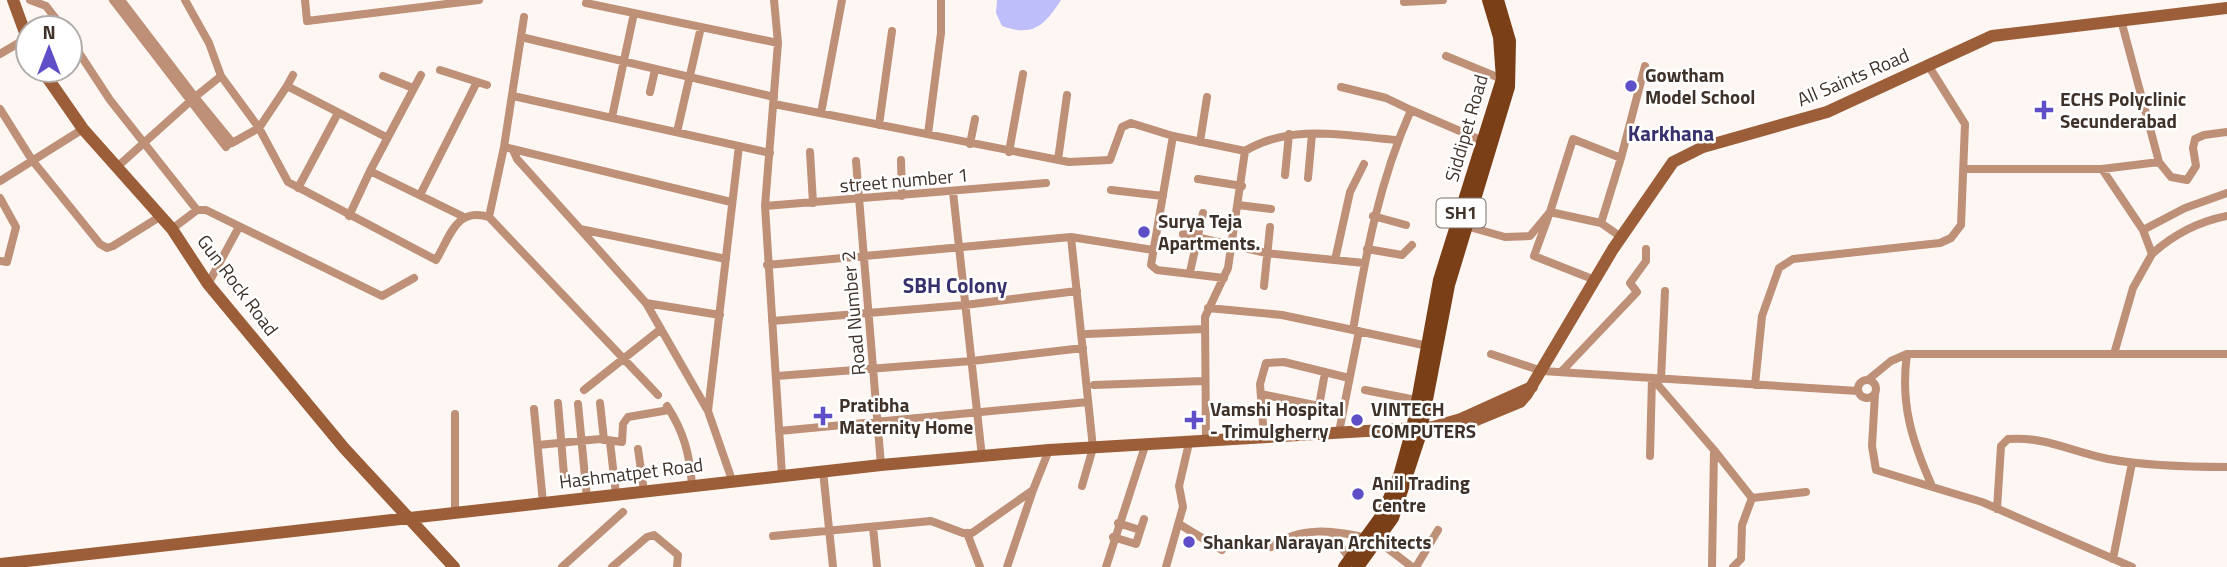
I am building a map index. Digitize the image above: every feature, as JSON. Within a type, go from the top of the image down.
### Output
[{"type":"main road","name":"Siddipet Road","points":[[1416,432],[1416,400],[1439,280],[1502,79],[1499,37],[1488,0]]},
{"type":"main road","name":"Siddipet Road","points":[[1416,432],[1449,285],[1510,82],[1510,41],[1498,0]]},
{"type":"main road","name":"All Saints Road","points":[[1416,432],[1461,419],[1532,387],[1621,237],[1673,162],[1703,146],[1827,112],[1992,36],[2227,8]]},
{"type":"main road","name":"Gun Rock Road","points":[[52,84],[83,129],[172,229],[208,284],[344,448],[454,567]]},
{"type":"main road","name":"Hashmatpet Road","points":[[1266,438],[1339,432],[1416,432]]},
{"type":"main road","name":"Hashmatpet Road","points":[[0,564],[881,465],[1146,443],[1416,432]]},
{"type":"main road","name":"SH1","points":[[1351,565],[1372,540],[1416,432]]},
{"type":"street","points":[[30,0],[46,6],[52,14]]},
{"type":"street","points":[[113,0],[192,99],[232,143],[259,128],[293,75]]},
{"type":"street","points":[[121,0],[192,99]]},
{"type":"street","points":[[185,0],[209,43],[220,76],[259,128],[288,182],[436,260],[462,216],[474,212],[489,216],[621,359],[658,395]]},
{"type":"street","points":[[305,0],[307,22],[479,0]]},
{"type":"street","points":[[774,0],[778,43],[765,206],[782,475]]},
{"type":"street","points":[[821,113],[842,0]]},
{"type":"street","points":[[928,134],[941,33],[941,0]]},
{"type":"street","points":[[1404,2],[1443,0]]},
{"type":"street","points":[[586,3],[778,43]]},
{"type":"street","points":[[612,117],[634,13]]},
{"type":"street","points":[[489,216],[509,149],[524,17]]},
{"type":"street","points":[[2121,20],[2159,162],[2171,177],[2187,180],[2196,166],[2193,148],[2195,139],[2227,132]]},
{"type":"street","points":[[677,132],[701,27]]},
{"type":"street","points":[[879,125],[892,31]]},
{"type":"street","points":[[522,37],[688,76],[821,113],[1058,160],[1104,163],[1110,160],[1122,127],[1132,123],[1173,136],[1245,151],[1269,138],[1289,134],[1397,140]]},
{"type":"street","points":[[1446,56],[1502,79]]},
{"type":"street","points":[[84,59],[143,144],[197,210]]},
{"type":"street","points":[[1755,385],[1762,316],[1779,268],[1794,259],[1920,246],[1951,238],[1961,225],[1961,195],[1966,169],[1964,119],[1952,106],[1928,65]]},
{"type":"street","points":[[1601,223],[1646,66]]},
{"type":"street","points":[[650,92],[655,69]]},
{"type":"street","points":[[440,70],[487,85]]},
{"type":"street","points":[[1009,152],[1023,74]]},
{"type":"street","points":[[349,216],[386,137],[421,75]]},
{"type":"street","points":[[117,167],[220,76]]},
{"type":"street","points":[[383,76],[413,88]]},
{"type":"street","points":[[420,195],[477,82]]},
{"type":"street","points":[[286,86],[386,137]]},
{"type":"street","points":[[1341,87],[1386,98],[1483,141]]},
{"type":"street","points":[[1058,160],[1067,95]]},
{"type":"street","points":[[513,96],[770,153]]},
{"type":"street","points":[[1200,142],[1208,97]]},
{"type":"street","points":[[0,109],[32,160],[100,244],[107,248],[161,216]]},
{"type":"street","points":[[1339,432],[1373,216],[1397,140],[1411,110]]},
{"type":"street","points":[[298,188],[338,113]]},
{"type":"street","points":[[971,144],[975,119]]},
{"type":"street","points":[[0,181],[83,129]]},
{"type":"street","points":[[1285,175],[1289,134]]},
{"type":"street","points":[[1308,177],[1312,134]]},
{"type":"street","points":[[1173,136],[1152,268],[1224,278]]},
{"type":"street","points":[[1595,280],[1534,256],[1573,139],[1621,158]]},
{"type":"street","points":[[708,411],[739,146]]},
{"type":"street","points":[[509,149],[732,202]]},
{"type":"street","points":[[509,149],[646,303],[708,411],[732,480]]},
{"type":"street","points":[[1206,441],[1204,329],[1208,308],[1224,278],[1232,247],[1245,151]]},
{"type":"street","points":[[810,152],[813,203]]},
{"type":"street","points":[[901,160],[902,196]]},
{"type":"street","name":"Road Number 2","points":[[856,161],[881,465]]},
{"type":"street","points":[[1966,169],[2102,169],[2159,162]]},
{"type":"street","points":[[1335,260],[1350,192],[1364,164]]},
{"type":"street","points":[[2102,169],[2143,230],[2152,254]]},
{"type":"street","points":[[370,171],[462,216]]},
{"type":"street","points":[[1198,179],[1242,186]]},
{"type":"street","name":"street number 1","points":[[765,206],[1046,183]]},
{"type":"street","points":[[1111,190],[1163,196]]},
{"type":"street","points":[[953,192],[982,457]]},
{"type":"street","points":[[2143,230],[2185,208],[2227,192]]},
{"type":"street","points":[[0,198],[16,227],[7,262],[0,261]]},
{"type":"street","points":[[1238,205],[1271,209]]},
{"type":"street","points":[[172,229],[197,210],[206,210],[383,296],[414,278]]},
{"type":"street","points":[[1466,226],[1505,237],[1530,236],[1550,212]]},
{"type":"street","points":[[1550,212],[1601,223],[1621,237]]},
{"type":"street","points":[[1190,272],[1203,213]]},
{"type":"street","points":[[1373,216],[1406,225]]},
{"type":"street","points":[[2114,354],[2133,288],[2152,254],[2171,237],[2205,220],[2227,216]]},
{"type":"street","points":[[208,284],[239,227]]},
{"type":"street","points":[[1264,286],[1270,227]]},
{"type":"street","points":[[580,229],[726,259]]},
{"type":"street","points":[[1183,234],[1266,253],[1364,264]]},
{"type":"street","points":[[767,265],[1071,237],[1153,250]]},
{"type":"street","points":[[1071,237],[1093,448],[1082,485]]},
{"type":"street","points":[[1367,249],[1402,254],[1412,245]]},
{"type":"street","points":[[1561,372],[1637,292],[1630,283],[1646,261],[1646,249]]},
{"type":"street","points":[[772,321],[965,305],[1077,291]]},
{"type":"street","points":[[1650,456],[1665,291]]},
{"type":"street","points":[[646,303],[720,315]]},
{"type":"street","points":[[1208,308],[1282,315],[1428,346]]},
{"type":"street","points":[[584,390],[661,329]]},
{"type":"street","points":[[1087,334],[1204,329]]},
{"type":"street","points":[[777,376],[874,370],[1083,348]]},
{"type":"street","points":[[1491,354],[1542,371],[1858,391],[1866,398],[1875,394]]},
{"type":"street","points":[[1858,391],[1862,381],[1869,379],[1891,361],[1908,354],[2227,354]]},
{"type":"street","points":[[1908,354],[1905,378],[1909,432],[1932,486]]},
{"type":"street","points":[[1266,438],[1261,394],[1263,367],[1271,361],[1349,379]]},
{"type":"street","points":[[1261,394],[1319,406],[1324,378]]},
{"type":"street","points":[[1656,378],[1752,498]]},
{"type":"street","points":[[1869,379],[1875,384],[1872,446],[1876,470],[1997,509],[2132,567]]},
{"type":"street","points":[[1094,385],[1204,381]]},
{"type":"street","points":[[1365,390],[1416,400]]},
{"type":"street","points":[[779,431],[977,415],[1088,402]]},
{"type":"street","points":[[558,403],[564,475]]},
{"type":"street","points":[[600,403],[615,495]]},
{"type":"street","points":[[578,404],[587,498]]},
{"type":"street","points":[[538,445],[623,440],[623,424],[628,417],[668,408],[681,427],[692,485]]},
{"type":"street","points":[[534,409],[543,503]]},
{"type":"street","points":[[455,414],[455,513]]},
{"type":"street","points":[[1997,509],[2000,446],[2008,439],[2044,440],[2096,457],[2132,463],[2227,467]]},
{"type":"street","points":[[1106,567],[1113,537],[1146,443]]},
{"type":"street","points":[[1166,567],[1183,507],[1179,486],[1189,443]]},
{"type":"street","points":[[638,449],[644,491]]},
{"type":"street","points":[[1007,567],[1049,450]]},
{"type":"street","points":[[1712,567],[1714,450]]},
{"type":"street","points":[[2113,559],[2132,463]]},
{"type":"street","points":[[823,471],[833,567]]},
{"type":"street","points":[[967,533],[1033,490]]},
{"type":"street","points":[[1752,498],[1806,492]]},
{"type":"street","points":[[1733,567],[1741,559],[1742,525],[1752,498]]},
{"type":"street","points":[[562,567],[624,512]]},
{"type":"street","points":[[1113,537],[1136,544],[1144,519]]},
{"type":"street","points":[[773,536],[931,521],[967,533]]},
{"type":"street","points":[[1118,523],[1140,530]]},
{"type":"street","points":[[1179,524],[1222,550]]},
{"type":"street","points":[[873,527],[877,567]]},
{"type":"street","points":[[1271,547],[1292,534],[1329,532],[1372,540],[1414,567],[1438,530]]},
{"type":"street","points":[[1329,532],[1351,565]]},
{"type":"street","points":[[967,533],[980,567]]},
{"type":"street","points":[[612,567],[647,537],[654,535],[678,555],[677,567]]},
{"type":"water","points":[[997,0],[1061,0],[1043,23],[1022,30],[1002,26],[996,13]]},
{"type":"place","name":"Gowtham Model School","points":[[1631,86]]},
{"type":"place","name":"ECHS Polyclinic Secunderabad","points":[[2044,110]]},
{"type":"place","name":"Surya Teja Apartments.","points":[[1144,232]]},
{"type":"place","name":"Pratibha Maternity Home","points":[[823,416]]},
{"type":"place","name":"Vamshi Hospital - Trimulgherry","points":[[1194,420]]},
{"type":"place","name":"VINTECH COMPUTERS","points":[[1357,420]]},
{"type":"place","name":"Anil Trading Centre","points":[[1358,494]]},
{"type":"place","name":"Shankar Narayan Architects","points":[[1189,542]]},
{"type":"district","name":"Karkhana","points":[[1671,134]]},
{"type":"district","name":"SBH Colony","points":[[955,286]]}]
